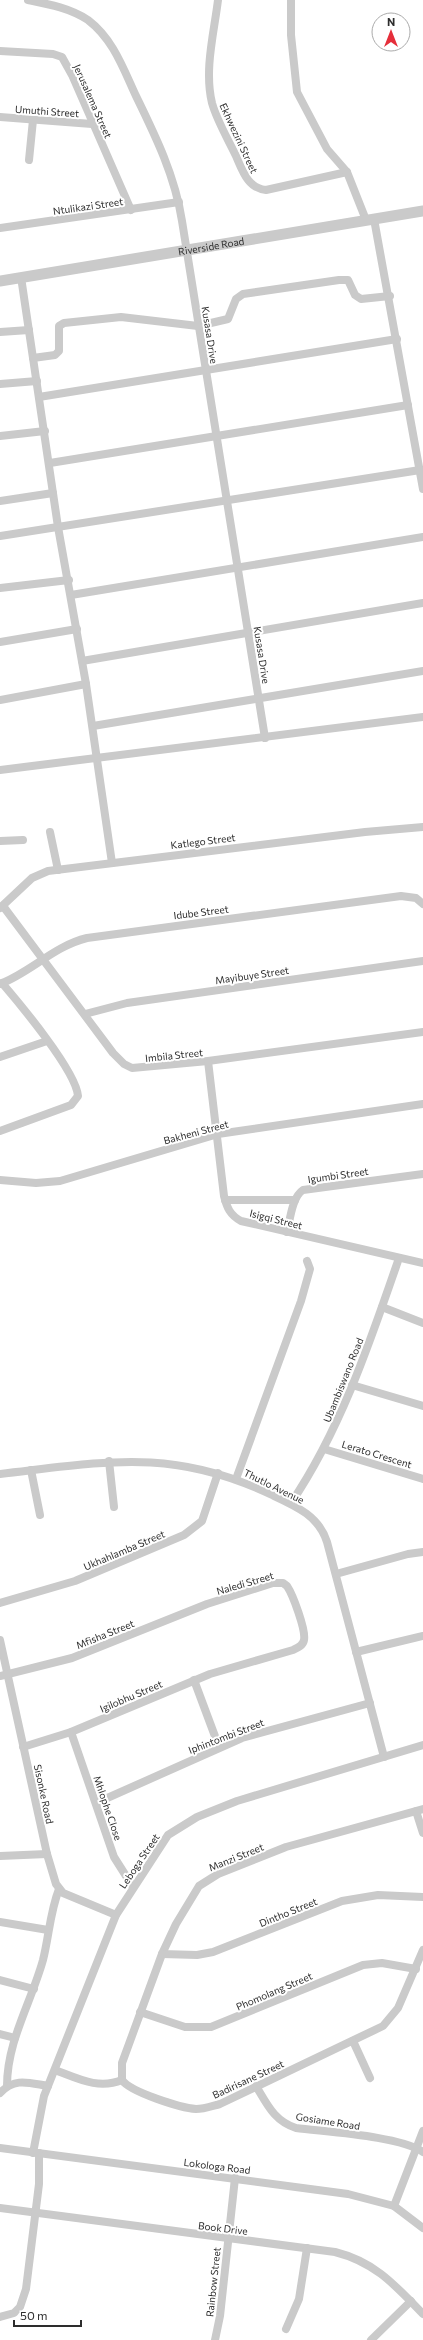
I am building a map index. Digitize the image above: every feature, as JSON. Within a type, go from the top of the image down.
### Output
[{"type":"street","name":"Kusasa Drive","points":[[28,0],[50,4],[78,15],[87,20],[108,40],[161,148],[179,202],[265,738]]},
{"type":"street","name":"Ekhwezini Street","points":[[218,0],[210,60],[210,91],[217,116],[249,182],[258,189],[266,190],[347,172]]},
{"type":"street","points":[[291,0],[291,35],[297,92],[327,150],[347,172],[370,220],[390,296],[423,488]]},
{"type":"street","name":"Jerusalema Street","points":[[0,51],[53,54],[62,57],[72,75],[92,124],[131,210]]},
{"type":"street","name":"Umuthi Street","points":[[0,117],[92,124]]},
{"type":"street","points":[[29,160],[33,120]]},
{"type":"street","name":"Ntulikazi Street","points":[[0,228],[179,202]]},
{"type":"street","name":"Riverside Road","points":[[0,281],[423,211]]},
{"type":"street","points":[[21,277],[50,463],[58,527],[77,629],[98,758],[112,863]]},
{"type":"street","points":[[33,358],[55,354],[59,351],[58,330],[59,326],[64,323],[121,317],[198,326],[228,320],[236,299],[243,294],[332,281],[348,280],[355,295],[360,299],[390,296]]},
{"type":"street","points":[[0,332],[29,330]]},
{"type":"street","points":[[39,397],[397,339]]},
{"type":"street","points":[[0,384],[37,381]]},
{"type":"street","points":[[50,463],[408,405]]},
{"type":"street","points":[[0,436],[45,432]]},
{"type":"street","points":[[0,536],[420,470]]},
{"type":"street","points":[[0,501],[53,493]]},
{"type":"street","points":[[71,595],[238,569],[423,537]]},
{"type":"street","points":[[0,588],[68,580]]},
{"type":"street","points":[[82,661],[423,603]]},
{"type":"street","points":[[0,642],[77,629]]},
{"type":"street","points":[[93,726],[423,671]]},
{"type":"street","points":[[0,700],[86,684]]},
{"type":"street","points":[[0,770],[423,717]]},
{"type":"street","name":"Katlego Street","points":[[2,907],[32,878],[39,874],[58,870],[357,833],[423,827]]},
{"type":"street","points":[[50,832],[58,870]]},
{"type":"street","points":[[0,841],[23,840]]},
{"type":"street","name":"Idube Street","points":[[1,983],[66,945],[87,938],[401,896],[416,898],[423,904]]},
{"type":"street","name":"Imbila Street","points":[[2,907],[85,1014],[113,1053],[124,1064],[132,1068],[208,1061],[423,1032]]},
{"type":"street","name":"Mayibuye Street","points":[[85,1014],[127,1003],[423,961]]},
{"type":"street","points":[[0,1131],[71,1105],[76,1101],[78,1096],[75,1083],[47,1041],[1,983]]},
{"type":"street","points":[[0,1057],[47,1041]]},
{"type":"street","name":"Isigqi Street","points":[[208,1061],[225,1200],[229,1211],[241,1221],[423,1263]]},
{"type":"street","name":"Bakheni Street","points":[[0,1180],[36,1183],[60,1181],[218,1134],[423,1104]]},
{"type":"street","name":"Igumbi Street","points":[[295,1200],[298,1193],[309,1188],[423,1174]]},
{"type":"street","points":[[225,1200],[295,1200],[287,1232]]},
{"type":"street","name":"Ubambiswano Road","points":[[291,1503],[324,1449],[352,1385],[399,1258]]},
{"type":"street","points":[[236,1479],[301,1301],[310,1269],[307,1261]]},
{"type":"street","points":[[382,1307],[423,1323]]},
{"type":"street","points":[[352,1385],[423,1406]]},
{"type":"street","name":"Lerato Crescent","points":[[324,1449],[423,1479]]},
{"type":"street","points":[[109,1461],[114,1506]]},
{"type":"street","name":"Thutlo Avenue","points":[[0,1474],[109,1461],[152,1461],[218,1473],[236,1479],[291,1503],[312,1518],[323,1530],[384,1757]]},
{"type":"street","points":[[31,1470],[40,1515]]},
{"type":"street","name":"Ukhahlamba Street","points":[[0,1602],[75,1581],[184,1536],[202,1521],[218,1473]]},
{"type":"street","points":[[336,1574],[408,1554],[423,1552]]},
{"type":"street","name":"Naledi Street","points":[[207,1604],[274,1583],[287,1586],[303,1629],[304,1640],[302,1644],[293,1650],[247,1663]]},
{"type":"street","name":"Mfisha Street","points":[[4,1675],[72,1658],[207,1604]]},
{"type":"street","points":[[356,1652],[423,1636]]},
{"type":"street","name":"Sisonke Road","points":[[0,1640],[4,1675],[23,1747],[52,1874],[58,1889]]},
{"type":"street","name":"Igilobhu Street","points":[[23,1747],[71,1732],[194,1680],[247,1663]]},
{"type":"street","points":[[194,1680],[219,1747]]},
{"type":"street","name":"Iphintombi Street","points":[[96,1803],[219,1747],[273,1729],[370,1703]]},
{"type":"street","name":"Mhlophe Close","points":[[71,1732],[114,1857],[133,1887]]},
{"type":"street","name":"Leboga Street","points":[[0,2317],[14,2313],[23,2300],[36,2213],[36,2153],[40,2114],[48,2086],[116,1915],[168,1835],[180,1826],[224,1806],[272,1789],[423,1745]]},
{"type":"street","points":[[420,1810],[423,1833]]},
{"type":"street","name":"Manzi Street","points":[[122,2080],[122,2063],[162,1954],[193,1895],[207,1880],[286,1847],[420,1810]]},
{"type":"street","points":[[0,1856],[47,1854]]},
{"type":"street","points":[[7,2086],[8,2066],[15,2038],[34,1989],[43,1959],[51,1912],[58,1889],[70,1897],[116,1915]]},
{"type":"street","name":"Dintho Street","points":[[162,1954],[197,1955],[213,1952],[326,1907],[357,1897],[378,1895],[423,1897]]},
{"type":"street","points":[[0,1922],[48,1930]]},
{"type":"street","name":"Badirisane Street","points":[[122,2080],[130,2087],[170,2103],[196,2109],[220,2104],[353,2042],[383,2026],[391,2018],[416,1969],[423,1950]]},
{"type":"street","name":"Phomolang Street","points":[[140,2012],[185,2027],[211,2027],[363,1965],[382,1964],[416,1969]]},
{"type":"street","points":[[0,1980],[34,1989]]},
{"type":"street","points":[[0,2034],[15,2038]]},
{"type":"street","points":[[353,2042],[370,2078]]},
{"type":"street","points":[[55,2070],[97,2084],[107,2085],[122,2080]]},
{"type":"street","points":[[0,2093],[7,2086],[17,2082],[48,2086]]},
{"type":"street","name":"Gosiame Road","points":[[256,2086],[272,2112],[286,2124],[296,2128],[395,2142],[419,2150]]},
{"type":"street","points":[[394,2206],[419,2150],[423,2131]]},
{"type":"street","name":"Lokologa Road","points":[[0,2148],[348,2194],[394,2206],[423,2228]]},
{"type":"street","name":"Rainbow Street","points":[[215,2340],[220,2316],[235,2178]]},
{"type":"street","name":"Book Drive","points":[[0,2208],[335,2252],[365,2262],[388,2278],[423,2314]]},
{"type":"street","points":[[286,2329],[299,2299],[307,2248]]},
{"type":"street","points":[[371,2340],[411,2301]]}]
